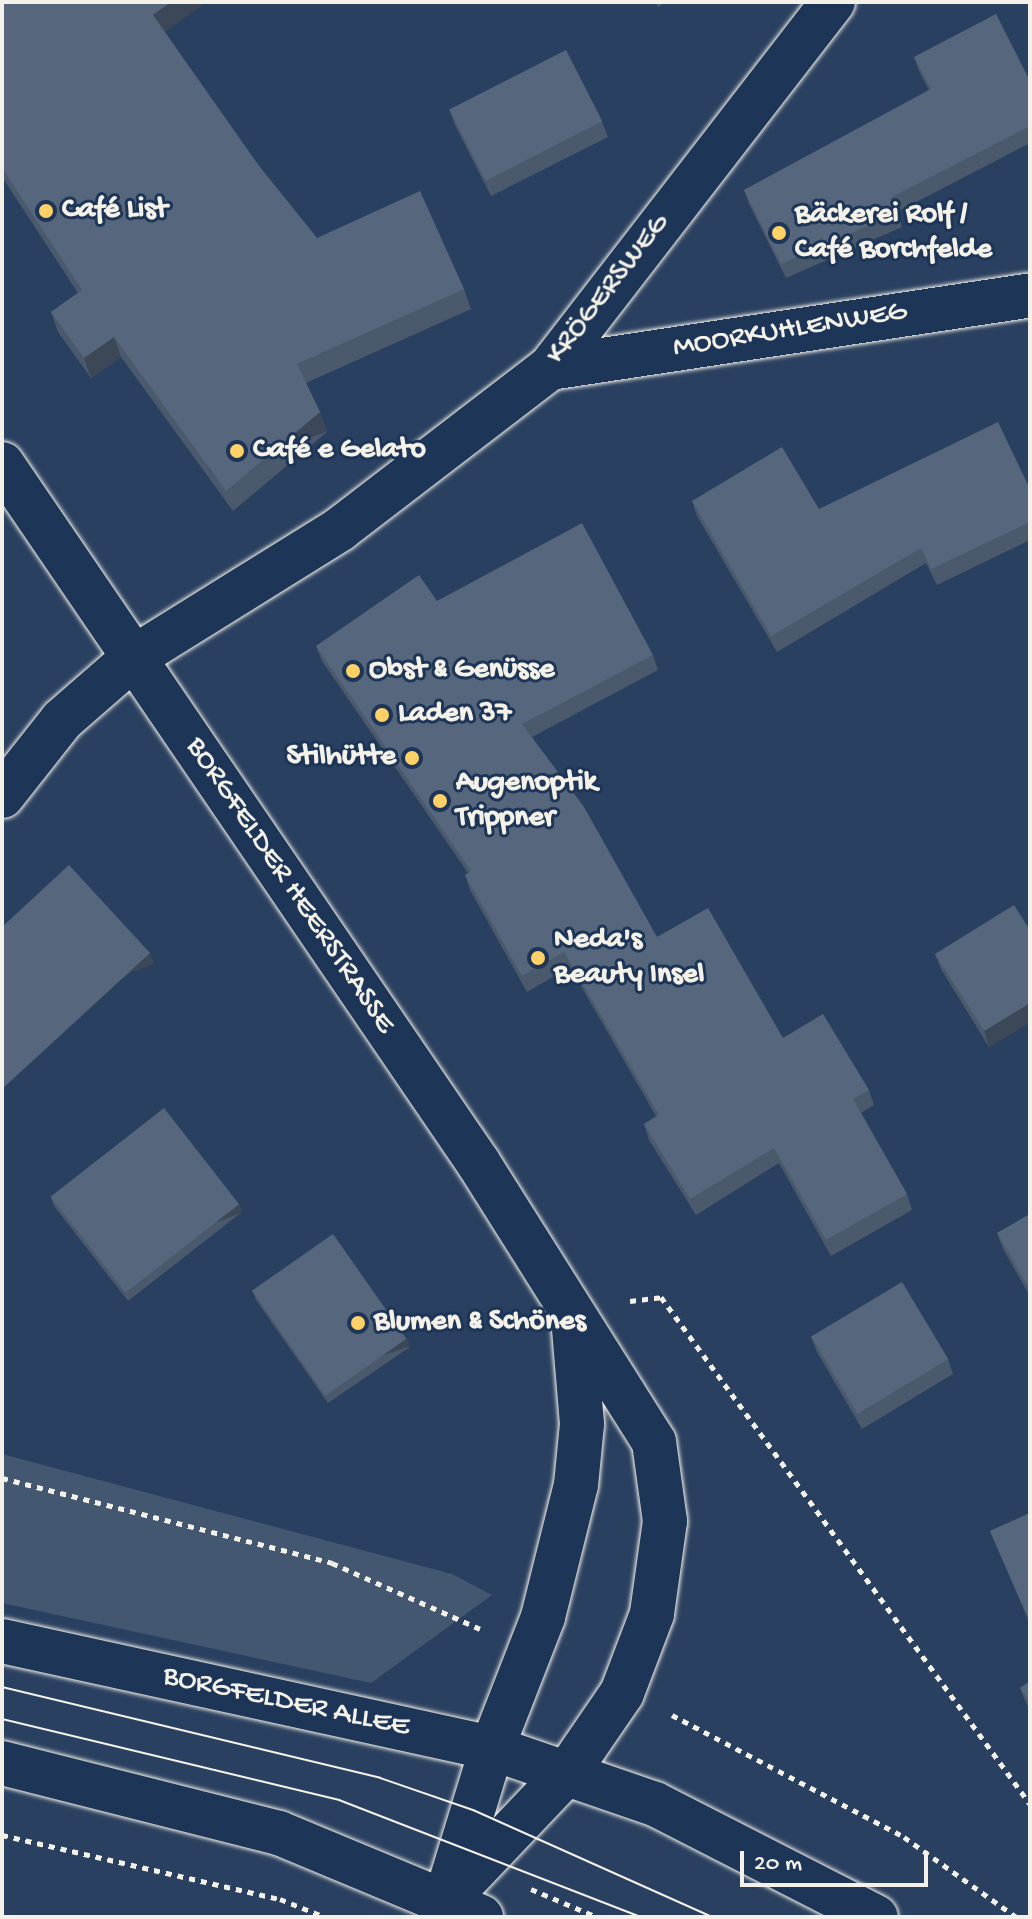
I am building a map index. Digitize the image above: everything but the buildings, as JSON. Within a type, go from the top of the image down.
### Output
[{"type":"street","name":"KRÖGERSWEG","points":[[2,796],[62,720],[133,658],[340,529],[550,368],[833,2]]},
{"type":"street","name":"MOORKUHLENWEG","points":[[550,368],[1030,295]]},
{"type":"street","name":"BORGFELDER HEERSTRASSE","points":[[2,464],[573,1310],[654,1442],[663,1505],[652,1614],[622,1693],[568,1772],[478,1867],[454,1912]]},
{"type":"street","name":"BORGFELDER HEERSTRASSE","points":[[454,1912],[492,1748],[530,1651],[576,1485],[582,1424],[573,1310]]},
{"type":"street","name":"BORGFELDER ALLEE","points":[[2,1641],[492,1748],[568,1772]]},
{"type":"street","points":[[2,1763],[279,1833],[454,1912]]},
{"type":"street","points":[[568,1772],[703,1826],[876,1917]]},
{"type":"path","points":[[573,1310],[661,1297],[1030,1804]]},
{"type":"path","points":[[2,1478],[332,1563],[530,1651]]},
{"type":"path","points":[[622,1693],[904,1837],[1016,1917]]},
{"type":"path","points":[[2,1835],[280,1899],[325,1917]]},
{"type":"path","points":[[478,1867],[597,1917]]},
{"type":"shaded area","points":[[2,1454],[452,1574],[492,1595],[371,1683],[2,1603]]},
{"type":"tram line","points":[[2,1687],[380,1778],[473,1810],[712,1917]]},
{"type":"tram line","points":[[2,1719],[339,1800],[640,1917]]},
{"type":"place","name":"Café List","points":[[46,211]]},
{"type":"place","name":"Bäckerei Rolf / Café Borchfelde","points":[[779,233]]},
{"type":"place","name":"Café e Gelato","points":[[237,451]]},
{"type":"place","name":"Obst & Genüsse","points":[[353,671]]},
{"type":"place","name":"Laden 37","points":[[382,715]]},
{"type":"place","name":"Stilhütte","points":[[412,758]]},
{"type":"place","name":"Augenoptik Trippner","points":[[440,801]]},
{"type":"place","name":"Neda's Beauty Insel","points":[[538,958]]},
{"type":"place","name":"Blumen & Schönes","points":[[358,1323]]}]
